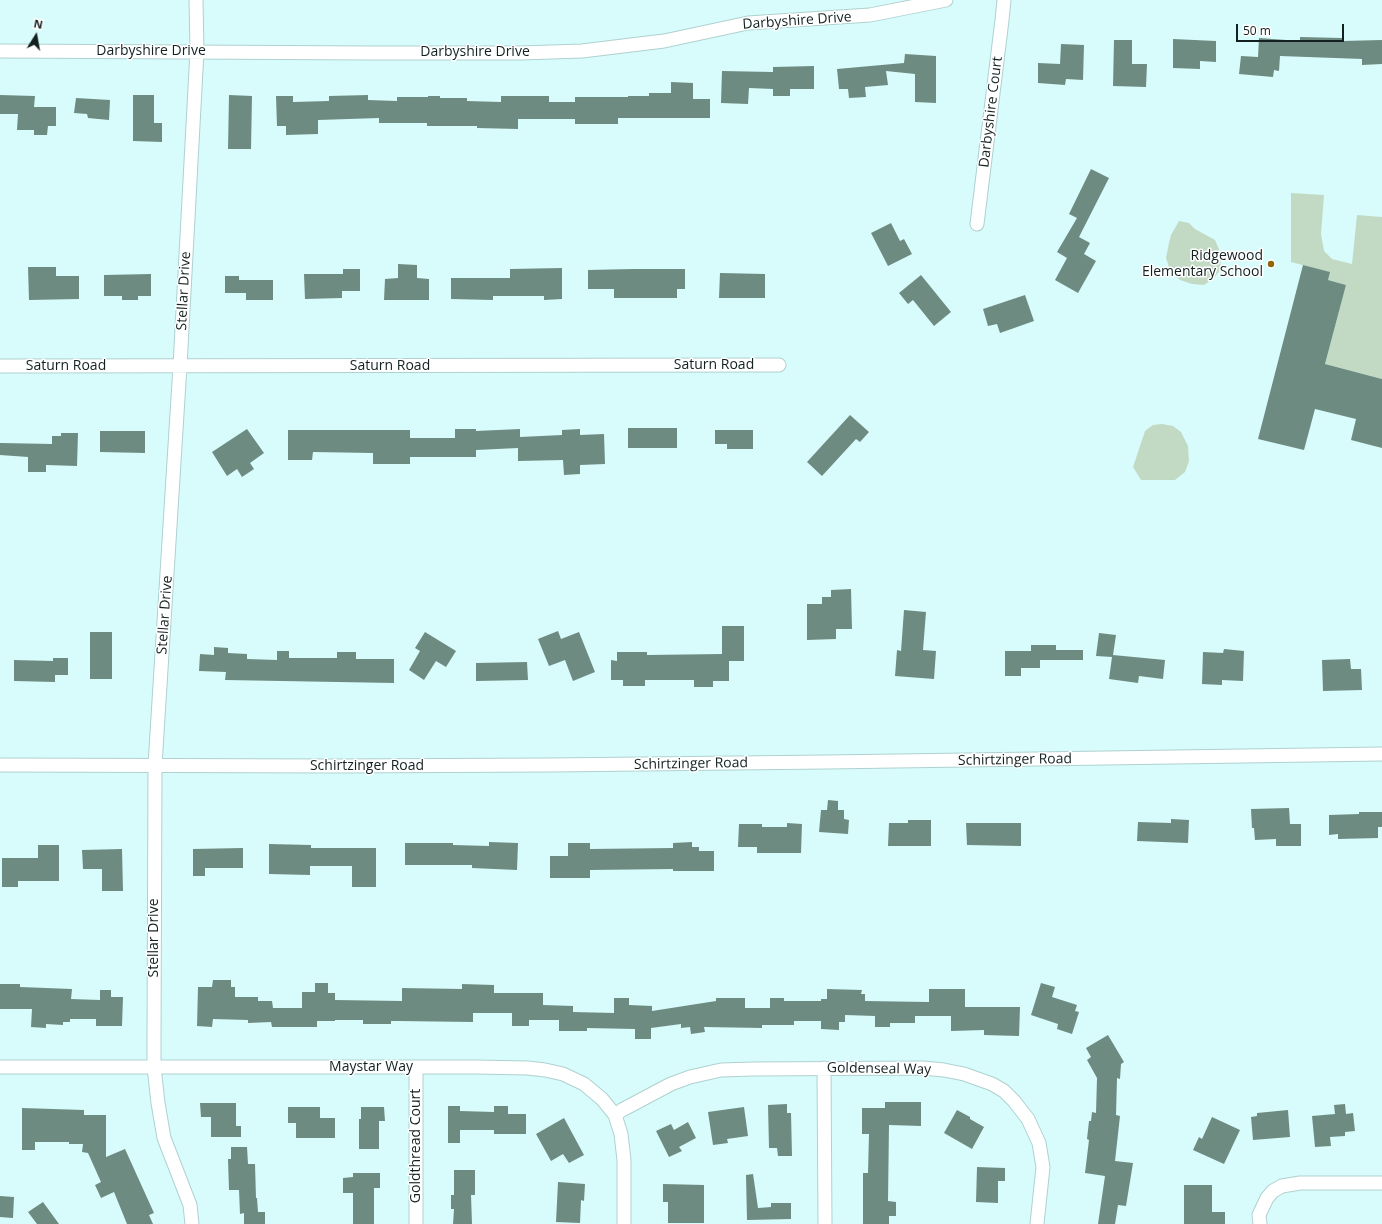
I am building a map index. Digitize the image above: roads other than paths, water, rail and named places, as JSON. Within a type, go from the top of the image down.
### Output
[{"type":"street","name":"Stellar Drive","points":[[192,1224],[190,1205],[164,1138],[154,1067],[155,765],[180,366],[197,51],[196,0]]},
{"type":"street","name":"Darbyshire Drive","points":[[0,51],[521,53],[582,51],[664,41],[748,22],[870,15],[946,0]]},
{"type":"street","name":"Darbyshire Court","points":[[977,224],[1004,0]]},
{"type":"street","name":"Saturn Road","points":[[0,366],[779,365]]},
{"type":"street","name":"Schirtzinger Road","points":[[0,764],[350,766],[635,764],[1382,754]]},
{"type":"street","name":"Maystar Way","points":[[0,1067],[475,1067],[545,1070],[563,1074],[584,1084],[602,1099],[615,1115],[621,1134],[624,1160],[624,1224]]},
{"type":"street","name":"Goldthread Court","points":[[416,1067],[416,1224]]},
{"type":"street","points":[[824,1068],[825,1224]]},
{"type":"street","name":"Goldenseal Way","points":[[615,1115],[671,1084],[690,1077],[721,1070],[923,1068],[964,1074],[992,1084],[1004,1091],[1028,1119],[1038,1143],[1043,1167],[1037,1224]]},
{"type":"street","points":[[1260,1224],[1259,1215],[1267,1198],[1273,1191],[1282,1186],[1300,1184],[1382,1182]]},
{"type":"place","name":"Ridgewood Elementary School","points":[[1271,264]]}]
